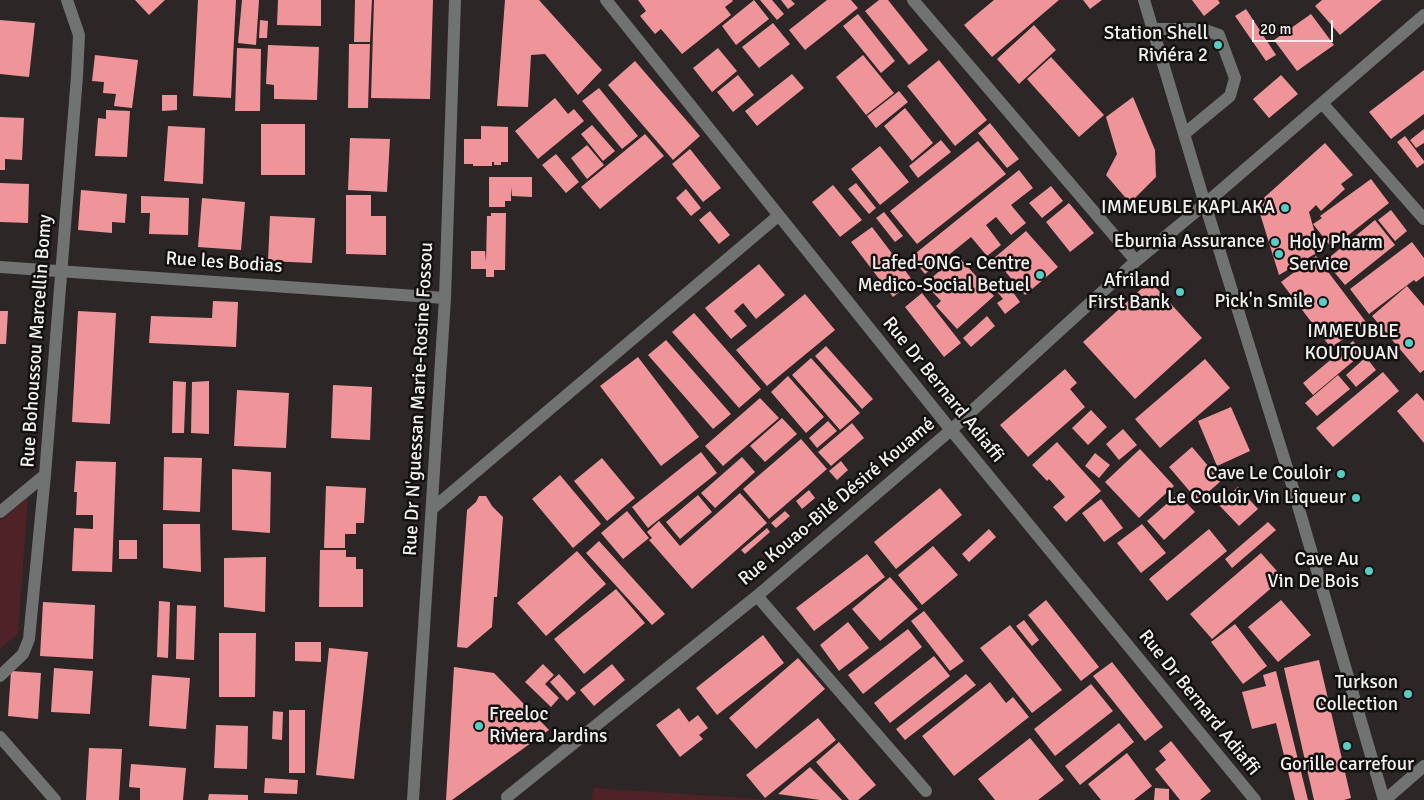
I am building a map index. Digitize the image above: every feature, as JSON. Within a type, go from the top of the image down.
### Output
[{"type":"street","name":"Rue Bohoussou Marcellin Bomy","points":[[0,676],[23,654],[29,640],[45,475],[79,35],[67,0]]},
{"type":"street","name":"Rue Dr N'guessan Marie-Rosine Fossou","points":[[414,800],[445,298],[455,0]]},
{"type":"street","name":"Rue Dr Bernard Adiaffi","points":[[606,0],[951,430],[1255,800]]},
{"type":"street","points":[[913,0],[1136,261]]},
{"type":"street","points":[[1144,0],[1290,478],[1385,800],[1424,766]]},
{"type":"street","name":"Rue Kouao-Bilé Désiré Kouamé","points":[[507,797],[757,596],[951,430],[1136,261],[1424,15]]},
{"type":"street","points":[[1153,29],[1202,30],[1219,35],[1235,78],[1230,96],[1184,134]]},
{"type":"street","points":[[1322,103],[1424,219]]},
{"type":"street","points":[[432,509],[778,216]]},
{"type":"street","name":"Rue les Bodias","points":[[0,268],[61,270],[445,298]]},
{"type":"street","points":[[0,512],[45,475]]},
{"type":"street","points":[[757,596],[926,791]]},
{"type":"street","points":[[0,737],[55,800]]},
{"type":"shaded area","points":[[28,497],[18,634],[0,649],[0,521]]},
{"type":"shaded area","points":[[593,788],[775,800],[592,800]]},
{"type":"building","points":[[135,0],[165,0],[149,15]]},
{"type":"building","points":[[198,0],[236,0],[231,98],[193,96]]},
{"type":"building","points":[[242,0],[259,0],[256,45],[238,43]]},
{"type":"building","points":[[278,0],[321,0],[321,26],[277,25]]},
{"type":"building","points":[[355,0],[372,0],[370,42],[354,42]]},
{"type":"building","points":[[374,0],[433,0],[430,99],[371,98]]},
{"type":"building","points":[[505,0],[539,0],[602,70],[578,95],[545,54],[531,55],[528,107],[497,106]]},
{"type":"building","points":[[638,0],[733,1],[725,7],[731,15],[682,54],[661,29],[655,34],[640,16],[646,11]]},
{"type":"building","points":[[754,0],[769,19],[736,45],[722,26]]},
{"type":"building","points":[[760,0],[772,0],[784,14],[777,20]]},
{"type":"building","points":[[781,0],[791,0],[795,4],[788,9]]},
{"type":"building","points":[[827,0],[851,0],[858,8],[805,50],[789,30]]},
{"type":"building","points":[[879,0],[888,0],[928,50],[909,65],[865,11]]},
{"type":"building","points":[[994,0],[1059,0],[992,57],[964,25]]},
{"type":"building","points":[[1083,0],[1102,0],[1090,9]]},
{"type":"building","points":[[1192,0],[1218,0],[1220,3],[1204,16]]},
{"type":"building","points":[[1322,0],[1382,0],[1340,35],[1315,6]]},
{"type":"building","points":[[1246,9],[1276,55],[1266,61],[1235,16]]},
{"type":"building","points":[[858,14],[895,61],[881,73],[843,26]]},
{"type":"building","points":[[1311,14],[1334,45],[1297,71],[1274,40]]},
{"type":"building","points":[[0,20],[35,23],[29,77],[0,74]]},
{"type":"building","points":[[260,20],[268,21],[267,38],[259,38]]},
{"type":"building","points":[[773,23],[790,44],[759,68],[742,47]]},
{"type":"building","points":[[1034,25],[1056,50],[1019,84],[997,59]]},
{"type":"building","points":[[349,44],[370,44],[368,108],[348,108]]},
{"type":"building","points":[[268,45],[319,47],[317,100],[274,99],[274,85],[266,84]]},
{"type":"building","points":[[237,48],[261,49],[260,111],[235,111]]},
{"type":"building","points":[[718,48],[737,71],[712,92],[693,68]]},
{"type":"building","points":[[95,55],[138,60],[132,108],[114,106],[116,94],[103,93],[104,82],[92,81]]},
{"type":"building","points":[[863,55],[894,93],[866,115],[836,77]]},
{"type":"building","points":[[1051,57],[1104,115],[1079,137],[1027,79]]},
{"type":"building","points":[[939,60],[987,120],[955,146],[907,86]]},
{"type":"building","points":[[635,61],[700,136],[673,160],[608,85]]},
{"type":"building","points":[[1424,70],[1424,114],[1391,139],[1369,112]]},
{"type":"building","points":[[792,74],[804,88],[757,126],[745,111]]},
{"type":"building","points":[[738,75],[754,95],[733,112],[717,92]]},
{"type":"building","points":[[1281,75],[1298,94],[1269,118],[1253,99]]},
{"type":"building","points":[[599,88],[638,136],[622,149],[582,101]]},
{"type":"building","points":[[899,91],[908,102],[876,128],[867,116]]},
{"type":"building","points":[[162,95],[177,95],[177,110],[162,111]]},
{"type":"building","points":[[1133,97],[1155,150],[1156,177],[1130,203],[1106,175],[1117,154],[1106,117]]},
{"type":"building","points":[[555,98],[568,114],[574,109],[584,121],[538,159],[515,131]]},
{"type":"building","points":[[905,108],[933,143],[912,161],[884,126]]},
{"type":"building","points":[[106,110],[130,111],[127,157],[95,156],[98,118],[106,119]]},
{"type":"building","points":[[0,117],[24,118],[22,160],[5,159],[5,170],[0,170]]},
{"type":"building","points":[[990,123],[1019,159],[1007,168],[978,133]]},
{"type":"building","points":[[261,124],[305,124],[305,175],[261,175]]},
{"type":"building","points":[[592,125],[615,151],[603,161],[581,134]]},
{"type":"building","points":[[168,126],[205,128],[203,184],[164,181]]},
{"type":"building","points":[[481,126],[508,127],[508,162],[494,165],[494,162],[492,162],[492,166],[464,164],[464,139],[481,139]]},
{"type":"building","points":[[1424,129],[1424,143],[1416,148],[1410,140]]},
{"type":"building","points":[[645,134],[664,156],[600,209],[581,187]]},
{"type":"building","points":[[1405,136],[1424,161],[1417,168],[1397,142]]},
{"type":"building","points":[[350,138],[390,139],[387,192],[348,190]]},
{"type":"building","points":[[941,140],[951,152],[918,178],[909,166]]},
{"type":"building","points":[[978,141],[1006,174],[917,244],[890,211]]},
{"type":"building","name":"IMMEUBLE KAPLAKA","points":[[1325,143],[1353,175],[1341,184],[1345,189],[1321,211],[1316,205],[1309,212],[1320,251],[1279,275],[1257,204]]},
{"type":"building","points":[[587,145],[604,165],[587,179],[571,158]]},
{"type":"building","points":[[880,146],[909,182],[880,205],[851,169]]},
{"type":"building","points":[[690,149],[721,188],[703,202],[672,164]]},
{"type":"building","points":[[556,154],[579,182],[566,193],[542,165]]},
{"type":"building","points":[[1019,170],[1033,188],[1011,205],[1026,223],[1011,235],[996,217],[986,225],[1001,245],[987,256],[971,237],[925,274],[911,257]]},
{"type":"building","points":[[489,177],[532,177],[532,197],[512,196],[511,187],[511,201],[505,201],[505,207],[489,207]]},
{"type":"building","points":[[1371,179],[1389,203],[1332,248],[1313,224],[1322,218],[1320,216]]},
{"type":"building","points":[[0,183],[29,184],[28,223],[0,222]]},
{"type":"building","points":[[856,183],[876,208],[869,214],[848,189]]},
{"type":"building","points":[[833,185],[862,220],[840,237],[812,202]]},
{"type":"building","points":[[1051,186],[1063,201],[1042,218],[1029,203]]},
{"type":"building","points":[[686,189],[701,208],[691,216],[676,198]]},
{"type":"building","points":[[81,190],[127,194],[125,223],[112,222],[112,233],[78,230]]},
{"type":"building","points":[[346,195],[371,195],[371,216],[386,216],[386,255],[346,254]]},
{"type":"building","points":[[141,196],[189,198],[188,235],[149,234],[150,213],[141,213]]},
{"type":"building","points":[[202,198],[245,202],[241,250],[198,247]]},
{"type":"building","points":[[1069,203],[1094,233],[1070,252],[1046,222]]},
{"type":"building","points":[[1391,210],[1407,231],[1395,241],[1378,220]]},
{"type":"building","points":[[710,211],[730,235],[719,244],[699,220]]},
{"type":"building","points":[[884,212],[903,236],[895,242],[876,218]]},
{"type":"building","points":[[491,213],[506,213],[505,270],[494,270],[494,277],[486,277],[486,269],[471,269],[471,251],[485,251],[486,262],[487,216],[491,216]]},
{"type":"building","points":[[270,216],[315,218],[312,263],[268,261]]},
{"type":"building","points":[[1375,220],[1395,245],[1345,285],[1325,261]]},
{"type":"building","points":[[872,227],[913,281],[893,297],[851,242]]},
{"type":"building","points":[[1026,231],[1058,267],[1025,295],[994,258]]},
{"type":"building","points":[[1412,242],[1424,258],[1424,276],[1416,282],[1414,280],[1369,314],[1350,289]]},
{"type":"building","points":[[957,255],[994,296],[957,329],[936,306],[941,301],[925,284]]},
{"type":"building","name":"Pick'n Smile","points":[[1316,256],[1366,322],[1331,348],[1281,282]]},
{"type":"building","points":[[759,264],[785,295],[756,319],[743,303],[734,311],[747,326],[731,339],[705,308]]},
{"type":"building","points":[[1005,281],[1020,302],[1005,314],[997,303],[1003,299],[995,289]]},
{"type":"building","points":[[1150,281],[1202,338],[1135,399],[1083,342]]},
{"type":"building","name":"IMMEUBLE KOUTOUAN","points":[[1407,286],[1424,306],[1424,370],[1420,373],[1372,316]]},
{"type":"building","points":[[922,293],[961,343],[944,357],[905,307]]},
{"type":"building","points":[[805,294],[835,330],[767,386],[736,350]]},
{"type":"building","points":[[213,301],[238,302],[236,347],[149,343],[151,316],[212,318]]},
{"type":"building","points":[[0,311],[8,311],[6,344],[0,344]]},
{"type":"building","points":[[78,311],[116,313],[110,424],[72,422]]},
{"type":"building","points":[[694,313],[761,389],[739,408],[672,332]]},
{"type":"building","points":[[987,316],[995,326],[971,347],[963,338]]},
{"type":"building","points":[[666,340],[731,414],[713,429],[648,355]]},
{"type":"building","points":[[1353,341],[1363,353],[1313,395],[1303,383]]},
{"type":"building","points":[[826,346],[873,399],[862,409],[815,356]]},
{"type":"building","points":[[638,357],[699,437],[661,466],[600,386]]},
{"type":"building","points":[[1366,357],[1376,370],[1356,387],[1346,375]]},
{"type":"building","points":[[811,358],[860,413],[840,430],[792,375]]},
{"type":"building","points":[[1205,359],[1230,388],[1160,448],[1135,419]]},
{"type":"building","points":[[1065,369],[1077,383],[1070,389],[1085,407],[1028,457],[1000,425]]},
{"type":"building","points":[[1383,372],[1399,391],[1333,447],[1316,428]]},
{"type":"building","points":[[1338,375],[1350,389],[1317,416],[1305,403]]},
{"type":"building","points":[[788,376],[824,417],[806,433],[771,392]]},
{"type":"building","points":[[173,381],[186,382],[184,433],[172,433]]},
{"type":"building","points":[[209,381],[209,434],[191,433],[192,382]]},
{"type":"building","points":[[333,385],[372,387],[370,440],[331,438]]},
{"type":"building","points":[[237,390],[289,393],[286,448],[234,446]]},
{"type":"building","points":[[1417,393],[1424,401],[1424,443],[1397,411]]},
{"type":"building","points":[[760,398],[779,418],[723,466],[705,446]]},
{"type":"building","points":[[1231,407],[1250,451],[1217,466],[1198,421]]},
{"type":"building","points":[[1091,410],[1107,427],[1088,445],[1072,428]]},
{"type":"building","points":[[782,418],[797,434],[765,462],[750,446]]},
{"type":"building","points":[[828,421],[837,431],[817,448],[809,438]]},
{"type":"building","points":[[852,423],[864,438],[831,466],[818,452]]},
{"type":"building","points":[[1123,429],[1137,445],[1119,460],[1106,444]]},
{"type":"building","points":[[801,439],[827,469],[769,519],[743,489]]},
{"type":"building","points":[[1057,442],[1101,491],[1066,522],[1053,507],[1065,497],[1049,479],[1047,481],[1032,465]]},
{"type":"building","points":[[1192,447],[1221,481],[1198,501],[1169,467]]},
{"type":"building","points":[[1140,449],[1174,486],[1139,518],[1105,482]]},
{"type":"building","points":[[701,452],[717,473],[648,528],[632,507]]},
{"type":"building","points":[[1095,453],[1110,465],[1099,478],[1085,466]]},
{"type":"building","points":[[164,457],[202,458],[200,512],[163,510]]},
{"type":"building","points":[[742,457],[755,472],[715,508],[701,493]]},
{"type":"building","points":[[602,458],[635,498],[607,521],[574,481]]},
{"type":"building","points":[[76,461],[116,462],[112,572],[72,571],[74,528],[93,529],[93,515],[76,515],[77,492],[74,492]]},
{"type":"building","points":[[841,461],[848,470],[837,480],[829,471]]},
{"type":"building","points":[[232,469],[271,472],[270,533],[232,530]]},
{"type":"building","points":[[560,475],[601,524],[573,548],[532,499]]},
{"type":"building","points":[[326,486],[366,488],[364,523],[356,523],[356,534],[345,534],[345,548],[324,548]]},
{"type":"building","points":[[1238,487],[1258,509],[1239,526],[1218,504]]},
{"type":"building","points":[[940,488],[962,515],[896,569],[874,542]]},
{"type":"building","points":[[809,490],[815,498],[802,509],[796,501]]},
{"type":"building","points":[[740,493],[767,523],[692,589],[649,540],[652,538],[647,532],[659,521],[680,546]]},
{"type":"building","points":[[1178,494],[1195,512],[1164,540],[1147,521]]},
{"type":"building","points":[[698,495],[712,512],[680,539],[666,522]]},
{"type":"building","points":[[479,496],[486,496],[492,506],[503,517],[497,597],[494,597],[492,627],[467,648],[457,647],[467,510],[476,502]]},
{"type":"building","points":[[1101,499],[1123,528],[1104,542],[1082,513]]},
{"type":"building","points":[[627,511],[649,538],[623,559],[601,533]]},
{"type":"building","points":[[785,511],[790,516],[776,528],[771,523]]},
{"type":"building","points":[[1268,522],[1276,530],[1232,568],[1225,559]]},
{"type":"building","points":[[163,524],[200,524],[201,572],[163,568]]},
{"type":"building","points":[[1142,524],[1166,553],[1141,573],[1117,543]]},
{"type":"building","points":[[767,528],[770,532],[745,554],[741,550]]},
{"type":"building","points":[[989,529],[996,537],[969,562],[962,554]]},
{"type":"building","points":[[1209,529],[1227,551],[1167,601],[1149,579]]},
{"type":"building","points":[[119,540],[137,540],[137,559],[119,559]]},
{"type":"building","points":[[599,541],[665,614],[652,625],[586,553]]},
{"type":"building","points":[[933,546],[958,575],[922,605],[898,575]]},
{"type":"building","points":[[320,550],[346,550],[346,557],[356,557],[356,569],[363,569],[363,607],[319,607]]},
{"type":"building","points":[[577,551],[606,584],[546,636],[517,603]]},
{"type":"building","points":[[1261,553],[1283,578],[1212,639],[1190,614]]},
{"type":"building","points":[[867,554],[885,577],[814,631],[796,608]]},
{"type":"building","points":[[266,557],[265,612],[224,607],[224,558]]},
{"type":"building","points":[[890,577],[918,609],[880,641],[852,609]]},
{"type":"building","points":[[616,589],[645,623],[584,674],[554,639]]},
{"type":"building","points":[[1046,600],[1099,667],[1081,681],[1028,615]]},
{"type":"building","points":[[1281,600],[1311,635],[1278,662],[1248,627]]},
{"type":"building","points":[[159,601],[170,602],[168,658],[157,657]]},
{"type":"building","points":[[43,602],[95,605],[93,659],[40,656]]},
{"type":"building","points":[[177,605],[196,606],[194,660],[176,659]]},
{"type":"building","points":[[924,611],[964,661],[950,671],[911,621]]},
{"type":"building","points":[[1024,620],[1039,640],[1032,646],[1016,626]]},
{"type":"building","points":[[848,622],[869,648],[839,671],[820,645]]},
{"type":"building","points":[[1235,624],[1267,666],[1243,684],[1211,642]]},
{"type":"building","points":[[1010,625],[1062,690],[1032,713],[980,648]]},
{"type":"building","points":[[908,629],[922,647],[863,694],[848,675]]},
{"type":"building","points":[[219,633],[256,633],[255,697],[219,697]]},
{"type":"building","points":[[763,635],[784,663],[717,715],[696,688]]},
{"type":"building","points":[[295,642],[321,642],[321,662],[295,661]]},
{"type":"building","points":[[329,648],[368,652],[354,779],[316,775]]},
{"type":"building","points":[[934,656],[950,676],[890,723],[874,703]]},
{"type":"building","points":[[798,658],[825,689],[756,749],[729,718]]},
{"type":"building","points":[[1319,660],[1351,798],[1344,800],[1314,800],[1284,668]]},
{"type":"building","points":[[1112,662],[1163,727],[1145,741],[1093,676]]},
{"type":"building","points":[[543,664],[554,675],[545,684],[559,698],[551,707],[525,682]]},
{"type":"building","points":[[612,664],[625,680],[594,706],[580,690]]},
{"type":"building","points":[[454,667],[494,673],[549,730],[452,800],[446,800]]},
{"type":"building","points":[[54,668],[93,671],[90,714],[51,712]]},
{"type":"building","points":[[11,671],[41,673],[38,719],[8,716]]},
{"type":"building","points":[[1276,671],[1308,800],[1295,800],[1276,723],[1252,729],[1242,692],[1266,686],[1263,675]]},
{"type":"building","points":[[559,674],[576,693],[567,701],[550,682]]},
{"type":"building","points":[[966,674],[976,685],[905,740],[896,729]]},
{"type":"building","points":[[152,675],[190,678],[186,729],[149,726]]},
{"type":"building","points":[[990,682],[1006,703],[1013,697],[1029,717],[954,776],[922,736]]},
{"type":"building","points":[[1091,684],[1113,711],[1055,756],[1034,729]]},
{"type":"building","points":[[679,708],[689,722],[698,715],[708,728],[699,735],[703,739],[680,757],[656,725]]},
{"type":"building","points":[[289,710],[305,710],[305,773],[289,773]]},
{"type":"building","points":[[273,711],[283,712],[282,740],[272,739]]},
{"type":"building","points":[[818,718],[836,740],[765,798],[746,775]]},
{"type":"building","points":[[1119,723],[1134,742],[1080,785],[1065,766]]},
{"type":"building","points":[[216,725],[248,726],[247,769],[214,768]]},
{"type":"building","points":[[1030,738],[1064,780],[1038,800],[995,800],[978,779]]},
{"type":"building","points":[[1171,741],[1211,791],[1200,800],[1180,800],[1155,769],[1166,760],[1159,751]]},
{"type":"building","points":[[839,742],[876,785],[858,800],[849,800],[816,762]]},
{"type":"building","points":[[89,748],[122,749],[119,800],[86,800]]},
{"type":"building","points":[[1127,753],[1152,786],[1134,800],[1101,800],[1088,784]]},
{"type":"building","points":[[131,764],[186,768],[183,800],[140,800],[140,788],[129,787]]},
{"type":"building","points":[[810,767],[842,800],[820,800],[778,794]]},
{"type":"building","points":[[265,778],[298,780],[297,794],[264,793]]},
{"type":"building","points":[[1155,788],[1169,789],[1169,800],[1154,800]]},
{"type":"building","points":[[209,794],[248,795],[248,800],[208,800]]},
{"type":"place","name":"Station Shell Riviéra 2","points":[[1218,45]]},
{"type":"place","name":"IMMEUBLE KAPLAKA","points":[[1285,208]]},
{"type":"place","name":"Eburnia Assurance","points":[[1275,242]]},
{"type":"place","name":"Holy Pharm Service","points":[[1279,254]]},
{"type":"place","name":"Lafed-ONG - Centre Medico-Social Betuel","points":[[1040,275]]},
{"type":"place","name":"Afriland First Bank","points":[[1180,292]]},
{"type":"place","name":"Pick'n Smile","points":[[1323,302]]},
{"type":"place","name":"IMMEUBLE KOUTOUAN","points":[[1409,343]]},
{"type":"place","name":"Cave Le Couloir","points":[[1341,474]]},
{"type":"place","name":"Le Couloir Vin Liqueur","points":[[1356,498]]},
{"type":"place","name":"Cave Au Vin De Bois","points":[[1369,571]]},
{"type":"place","name":"Turkson Collection","points":[[1408,694]]},
{"type":"place","name":"Freeloc Riviera Jardins","points":[[479,726]]},
{"type":"place","name":"Gorille carrefour","points":[[1347,746]]}]
